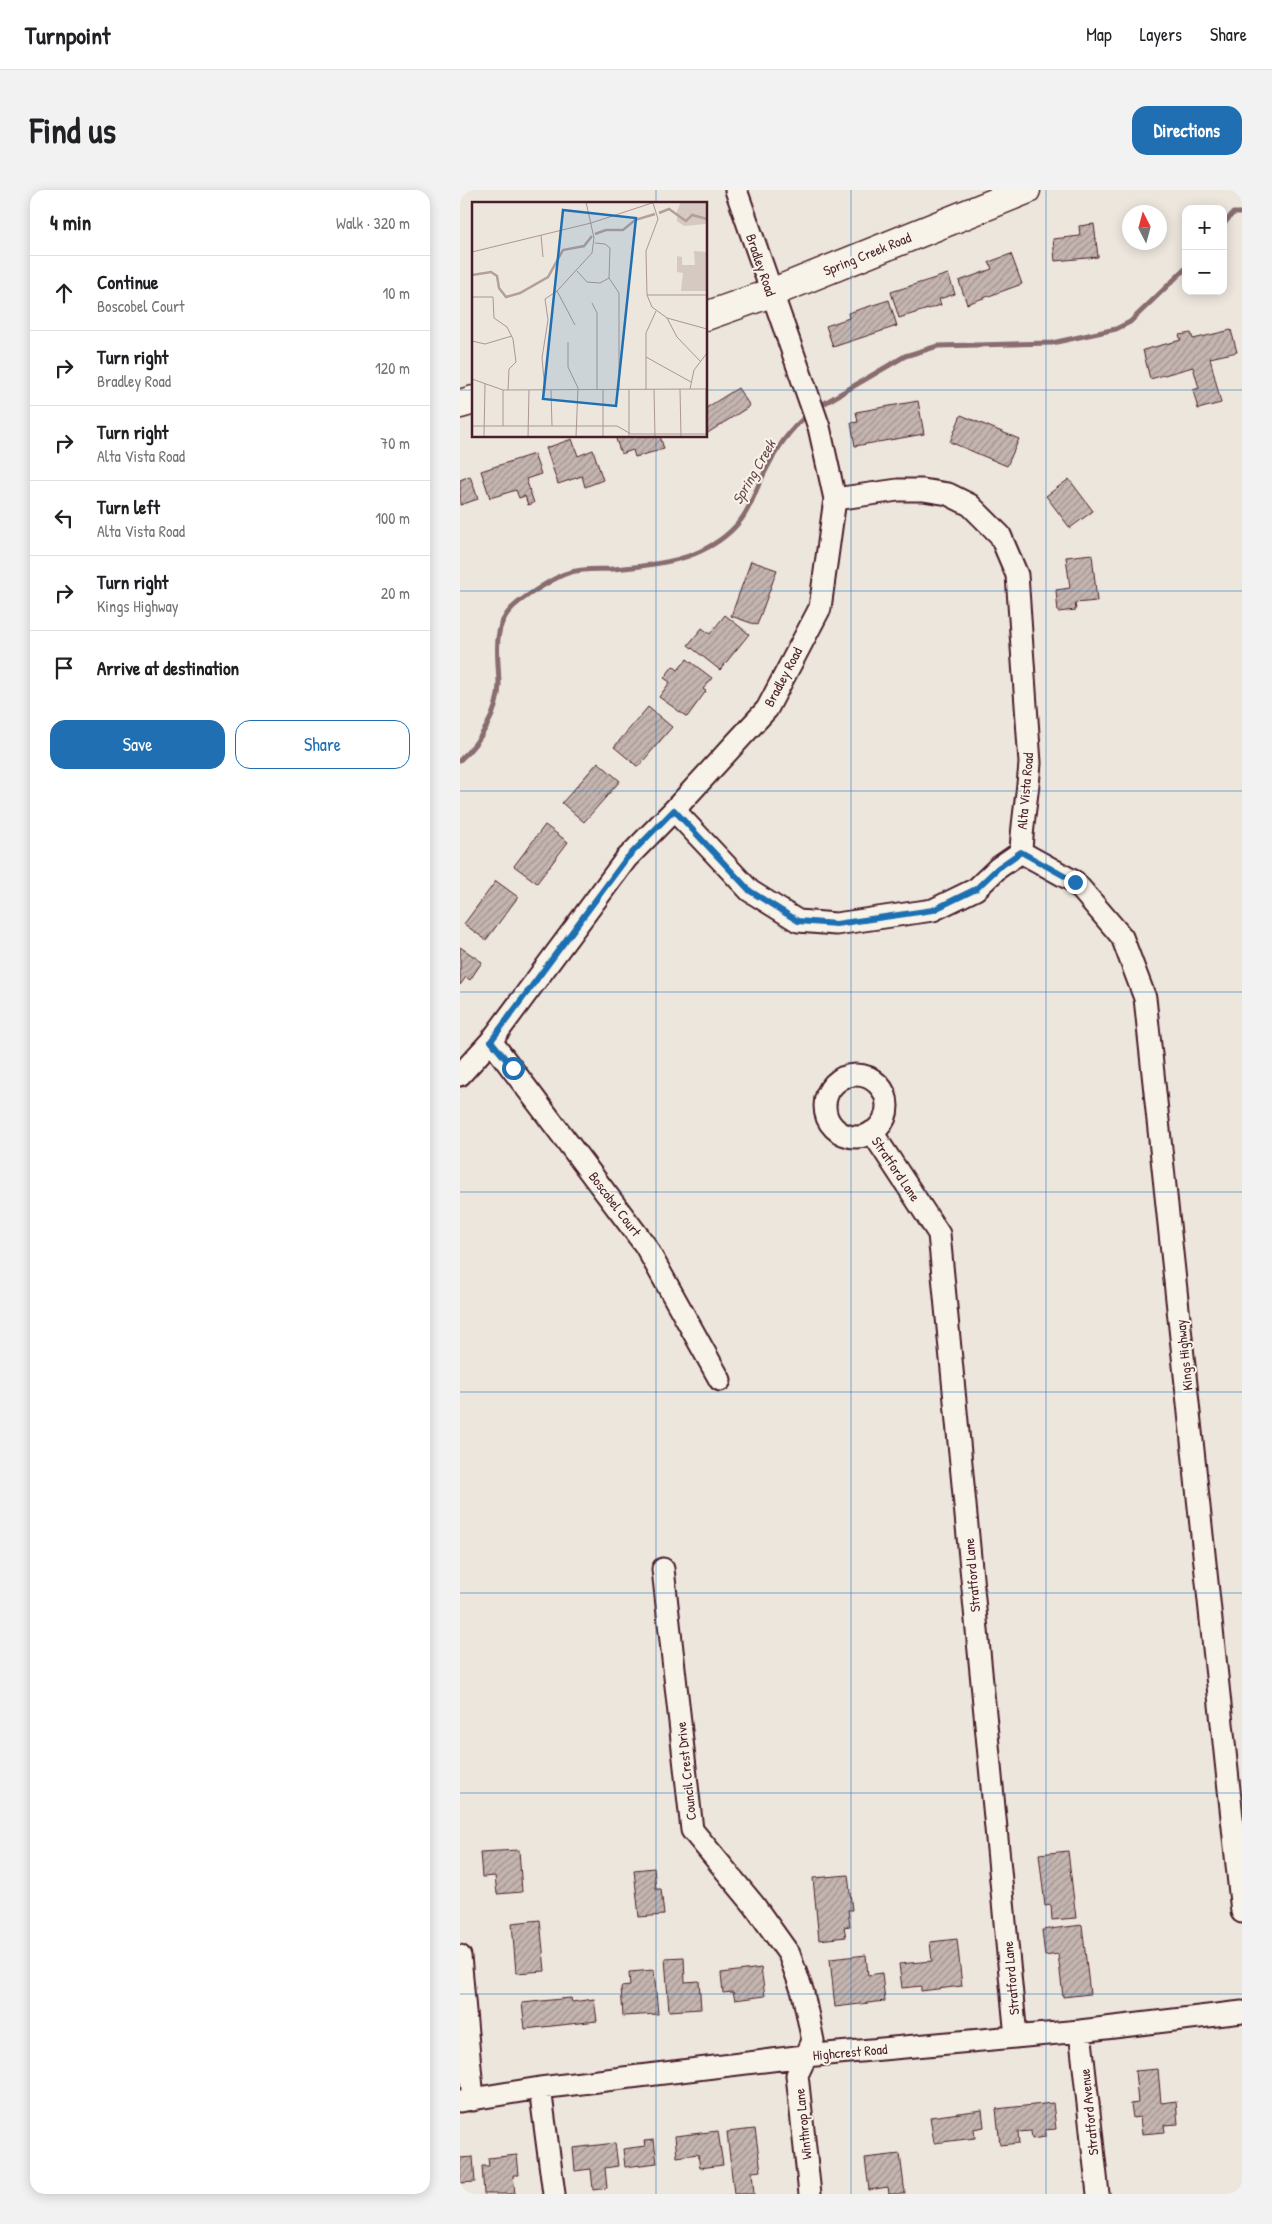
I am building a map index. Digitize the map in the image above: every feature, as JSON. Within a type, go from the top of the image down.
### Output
[{"type":"main road","name":"Spring Creek Road","points":[[708,315],[771,293],[1026,190]]},
{"type":"street","name":"Bradley Road","points":[[460,1074],[491,1041],[626,859],[767,709],[820,608],[836,499],[824,449],[808,396],[736,190]]},
{"type":"street","name":"Alta Vista Road","points":[[836,499],[898,490],[923,490],[948,494],[970,505],[1000,536],[1017,574],[1030,763],[1028,794],[1021,828],[1021,852]]},
{"type":"street","points":[[674,810],[750,891],[798,921],[836,924],[933,910],[976,889],[998,868],[1021,852]]},
{"type":"street","name":"Kings Highway","points":[[1021,852],[1075,882],[1122,937],[1145,998],[1242,1912]]},
{"type":"street","name":"Boscobel Court","points":[[491,1041],[645,1245],[720,1380]]},
{"type":"street","name":"Stratford Lane","points":[[872,1132],[939,1234],[1016,2037]]},
{"type":"street","name":"Council Crest Drive","points":[[663,1569],[692,1830],[754,1905],[790,1954],[803,1993],[812,2041],[806,2056]]},
{"type":"street","points":[[460,1956],[467,2100]]},
{"type":"street","name":"Highcrest Road","points":[[467,2100],[540,2088],[806,2056],[1080,2031],[1242,2012]]},
{"type":"street","name":"Stratford Avenue","points":[[1080,2031],[1098,2194]]},
{"type":"street","name":"Winthrop Lane","points":[[806,2056],[797,2075],[810,2194]]},
{"type":"street","points":[[540,2088],[554,2194]]},
{"type":"building","points":[[1094,224],[1098,257],[1055,261],[1053,239],[1080,236],[1079,226]]},
{"type":"building","points":[[1011,254],[1022,284],[967,304],[959,281],[992,269],[989,262]]},
{"type":"building","points":[[948,274],[955,294],[939,299],[941,305],[899,318],[891,292]]},
{"type":"building","points":[[889,300],[897,326],[833,347],[826,326],[849,318],[848,313]]},
{"type":"building","points":[[1231,330],[1237,352],[1210,358],[1221,403],[1198,409],[1193,390],[1199,388],[1193,367],[1150,379],[1143,350],[1181,340],[1179,335],[1191,333],[1193,339]]},
{"type":"building","points":[[738,388],[750,406],[708,433],[708,407]]},
{"type":"building","points":[[918,401],[924,434],[855,446],[851,423],[858,422],[856,412]]},
{"type":"building","points":[[961,415],[1019,439],[1007,466],[950,442]]},
{"type":"building","points":[[616,438],[661,438],[664,449],[635,457],[633,450],[621,454]]},
{"type":"building","points":[[572,439],[578,456],[593,450],[603,480],[585,487],[582,476],[558,484],[546,448]]},
{"type":"building","points":[[534,454],[541,474],[526,479],[534,503],[528,505],[525,496],[519,498],[516,490],[490,498],[481,471]]},
{"type":"building","points":[[470,476],[478,499],[460,505],[460,480]]},
{"type":"building","points":[[1069,479],[1093,511],[1070,528],[1046,496]]},
{"type":"building","points":[[1092,554],[1097,601],[1075,603],[1076,610],[1058,612],[1056,590],[1070,588],[1066,557]]},
{"type":"building","points":[[751,561],[777,570],[757,625],[731,616]]},
{"type":"building","points":[[725,615],[749,634],[720,670],[688,645],[702,628],[710,634]]},
{"type":"building","points":[[687,659],[712,678],[703,689],[706,691],[687,717],[659,697],[670,682],[664,678],[673,666],[678,670]]},
{"type":"building","points":[[648,707],[672,727],[638,767],[614,747]]},
{"type":"building","points":[[598,762],[620,781],[584,822],[562,803]]},
{"type":"building","points":[[545,825],[568,842],[537,883],[514,866]]},
{"type":"building","points":[[496,881],[518,897],[486,940],[464,924]]},
{"type":"building","points":[[460,947],[482,962],[470,980],[466,977],[460,985]]},
{"type":"building","points":[[519,1850],[522,1892],[497,1894],[495,1876],[482,1877],[480,1852]]},
{"type":"building","points":[[1068,1851],[1076,1918],[1052,1920],[1051,1905],[1045,1906],[1039,1854]]},
{"type":"building","points":[[654,1868],[656,1889],[661,1889],[664,1915],[639,1917],[634,1870]]},
{"type":"building","points":[[848,1875],[852,1910],[848,1910],[850,1926],[844,1927],[846,1937],[819,1940],[813,1878]]},
{"type":"building","points":[[540,1920],[545,1971],[516,1973],[512,1923]]},
{"type":"building","points":[[1082,1925],[1090,1994],[1063,1997],[1058,1954],[1045,1956],[1042,1930]]},
{"type":"building","points":[[957,1939],[962,1986],[921,1991],[921,1986],[902,1988],[899,1964],[932,1961],[930,1942]]},
{"type":"building","points":[[866,1955],[868,1975],[882,1973],[885,2001],[835,2007],[830,1959]]},
{"type":"building","points":[[684,1957],[685,1982],[699,1981],[701,2009],[669,2011],[665,1958]]},
{"type":"building","points":[[761,1968],[765,1996],[735,2000],[733,1992],[723,1993],[721,1973]]},
{"type":"building","points":[[654,1970],[658,2014],[623,2016],[621,1987],[630,1986],[629,1972]]},
{"type":"building","points":[[571,1998],[572,2002],[594,1999],[597,2021],[525,2029],[522,2003]]},
{"type":"building","points":[[1158,2069],[1161,2103],[1176,2101],[1178,2124],[1164,2125],[1165,2132],[1142,2134],[1140,2117],[1133,2118],[1131,2104],[1138,2103],[1135,2071]]},
{"type":"building","points":[[1053,2103],[1056,2129],[1045,2130],[1045,2137],[1032,2139],[1031,2131],[1018,2132],[1019,2143],[1000,2145],[996,2109]]},
{"type":"building","points":[[982,2110],[984,2127],[974,2129],[975,2138],[934,2143],[930,2117]]},
{"type":"building","points":[[755,2129],[761,2171],[752,2172],[754,2194],[734,2194],[727,2132]]},
{"type":"building","points":[[718,2131],[723,2165],[700,2168],[698,2154],[677,2157],[675,2136]]},
{"type":"building","points":[[654,2140],[657,2163],[625,2167],[623,2149],[645,2146],[644,2141]]},
{"type":"building","points":[[615,2143],[618,2166],[605,2168],[607,2188],[593,2190],[591,2169],[575,2171],[573,2148]]},
{"type":"building","points":[[900,2154],[905,2194],[889,2194],[888,2187],[869,2190],[865,2158]]},
{"type":"building","points":[[517,2155],[519,2175],[513,2175],[515,2194],[484,2194],[482,2166],[489,2166],[488,2158]]},
{"type":"building","points":[[473,2157],[475,2182],[460,2183],[460,2158]]},
{"type":"waterway","name":"Spring Creek","points":[[1227,220],[1233,213],[1242,213]]},
{"type":"waterway","name":"Spring Creek","points":[[818,407],[905,356],[938,346],[1052,343],[1116,329],[1130,322],[1182,272]]},
{"type":"waterway","name":"Spring Creek","points":[[460,760],[481,736],[495,706],[499,685],[498,635],[505,617],[511,609],[538,589],[568,573],[579,570],[643,566],[685,557],[707,548],[731,531],[743,517],[768,465],[780,446],[793,428],[809,414]]},
{"type":"route","points":[[513,1068],[491,1041],[626,859],[674,810],[750,891],[798,921],[836,924],[933,910],[976,889],[998,868],[1021,852],[1075,882]]}]
